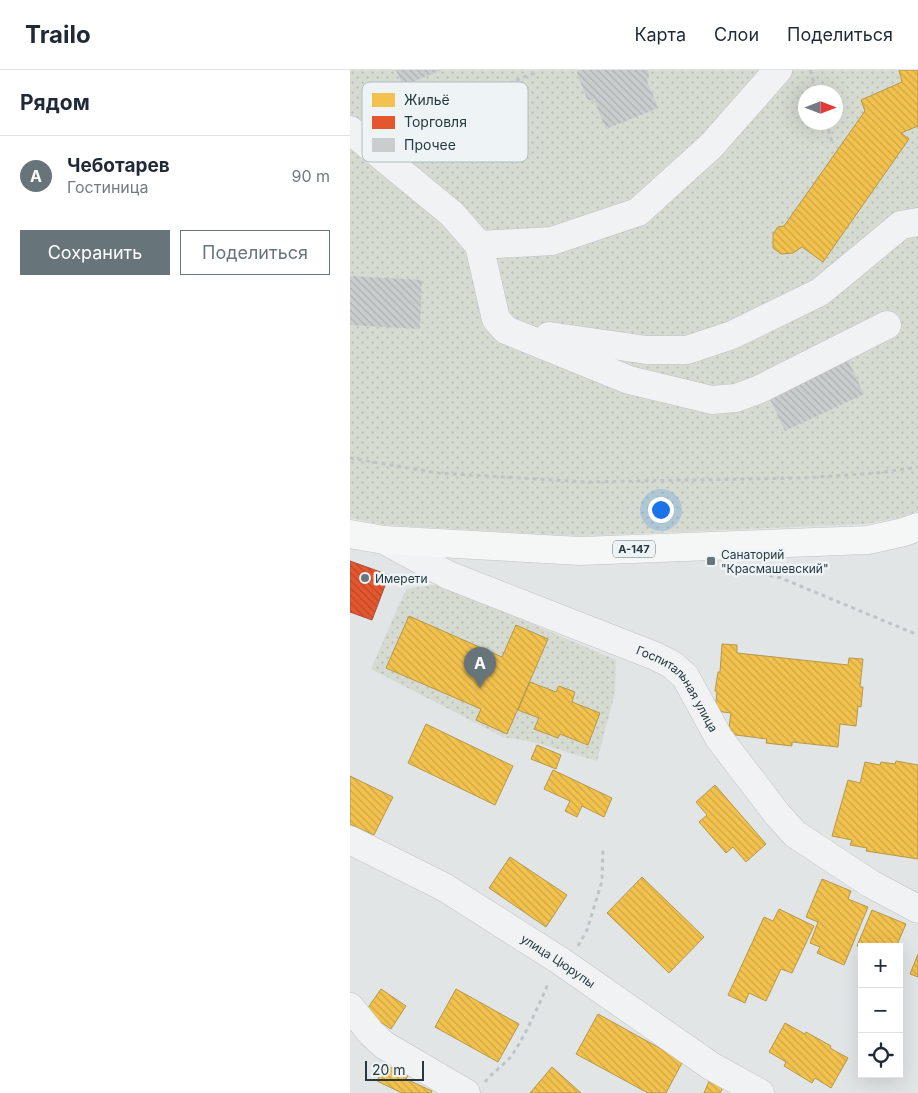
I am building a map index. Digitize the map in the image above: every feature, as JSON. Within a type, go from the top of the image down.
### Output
[{"type":"main road","name":"А-147","points":[[350,534],[384,540],[580,551],[868,540],[918,527]]},
{"type":"street","points":[[479,245],[552,241],[638,212],[711,146],[778,70]]},
{"type":"street","points":[[389,162],[452,214],[479,245],[496,319],[506,330],[629,380],[712,400],[736,398],[760,389],[887,325]]},
{"type":"street","points":[[506,330],[646,350],[687,350],[732,335],[820,292],[901,225],[918,222]]},
{"type":"street","name":"Госпитальная улица","points":[[384,540],[448,575],[671,664],[689,682],[719,738],[777,814],[795,834],[871,884],[918,909]]},
{"type":"street","name":"улица Цюрупы","points":[[350,840],[444,887],[558,960],[711,1066],[760,1093]]},
{"type":"street","points":[[350,1007],[371,1033],[384,1044],[466,1093]]},
{"type":"path","points":[[509,82],[534,73],[536,70]]},
{"type":"path","points":[[810,70],[815,85]]},
{"type":"path","points":[[828,130],[833,145]]},
{"type":"path","points":[[350,458],[438,474],[586,482],[799,478],[878,473],[918,467]]},
{"type":"path","points":[[781,578],[918,635]]},
{"type":"shaded area","points":[[350,70],[918,70],[918,511],[902,517],[866,524],[580,536],[385,525],[350,518]]},
{"type":"shaded area","points":[[439,584],[616,660],[615,693],[597,761],[533,742],[503,737],[371,669],[406,589]]},
{"type":"building: Жильё","points":[[899,70],[918,70],[918,126],[901,133],[909,139],[823,262],[802,247],[793,253],[781,254],[773,248],[773,234],[778,227],[784,226],[865,111],[861,100],[902,82]]},
{"type":"building: Жильё","points":[[409,616],[502,657],[516,625],[548,639],[507,734],[476,720],[481,709],[386,668]]},
{"type":"building: Жильё","points":[[722,644],[737,645],[737,653],[848,665],[849,658],[863,659],[860,687],[863,687],[861,707],[858,706],[856,726],[840,724],[838,747],[792,742],[792,746],[766,743],[767,739],[728,734],[731,713],[715,711],[717,692],[715,691],[718,672],[720,672]]},
{"type":"building: Жильё","points":[[530,682],[556,692],[559,686],[575,692],[572,702],[600,713],[588,745],[560,734],[558,738],[534,729],[539,718],[518,710]]},
{"type":"building: Жильё","points":[[426,724],[513,766],[495,805],[408,763]]},
{"type":"building: Жильё","points":[[537,745],[561,755],[556,769],[531,759]]},
{"type":"building: Жильё","points":[[896,761],[918,765],[918,859],[866,851],[867,848],[850,845],[852,840],[832,836],[848,780],[860,783],[865,762],[880,765],[881,762],[895,764]]},
{"type":"building: Жильё","points":[[553,770],[612,798],[604,817],[582,806],[577,817],[565,811],[570,801],[544,789]]},
{"type":"building: Жильё","points":[[350,776],[393,797],[374,835],[350,824]]},
{"type":"building: Жильё","points":[[715,785],[766,844],[746,862],[733,847],[726,853],[699,822],[707,815],[696,802]]},
{"type":"building: Жильё","points":[[510,857],[567,895],[546,927],[489,888]]},
{"type":"building: Жильё","points":[[642,877],[704,937],[669,973],[607,913]]},
{"type":"building: Жильё","points":[[822,879],[851,891],[848,899],[868,907],[844,965],[817,953],[820,947],[810,943],[818,922],[806,917]]},
{"type":"building: Жильё","points":[[779,909],[814,926],[792,973],[781,969],[766,1001],[749,993],[745,1003],[728,995],[764,917],[773,921]]},
{"type":"building: Жильё","points":[[872,910],[906,924],[898,943],[858,943]]},
{"type":"building: Жильё","points":[[918,954],[918,977],[910,974]]},
{"type":"building: Жильё","points":[[381,989],[406,1006],[391,1029],[365,1012]]},
{"type":"building: Жильё","points":[[456,989],[519,1024],[498,1062],[435,1027]]},
{"type":"building: Жильё","points":[[598,1014],[683,1061],[666,1093],[648,1093],[576,1054]]},
{"type":"building: Жильё","points":[[785,1023],[805,1034],[806,1032],[848,1058],[831,1088],[815,1078],[812,1083],[784,1066],[786,1062],[769,1052]]},
{"type":"building: Жильё","points":[[385,1065],[408,1076],[406,1079],[432,1091],[431,1093],[402,1093],[377,1081]]},
{"type":"building: Жильё","points":[[552,1067],[581,1093],[530,1093]]},
{"type":"building: Жильё","points":[[710,1079],[724,1086],[720,1093],[704,1093]]},
{"type":"building: Торговля","points":[[350,561],[389,575],[372,620],[350,612]]},
{"type":"building: Прочее","points":[[396,70],[441,70],[412,82],[401,82]]},
{"type":"building: Прочее","points":[[578,70],[648,70],[647,81],[658,108],[606,129],[595,102],[587,99],[577,73]]},
{"type":"building: Прочее","points":[[350,276],[422,280],[420,329],[350,325]]},
{"type":"building: Прочее","points":[[848,360],[864,394],[785,431],[769,397]]},
{"type":"place","name":"Санаторий \"Красмашевский\"","points":[[711,561]]},
{"type":"place","name":"Имерети","points":[[365,578]]},
{"type":"place","name":"Чеботарев","points":[[480,688]]}]
